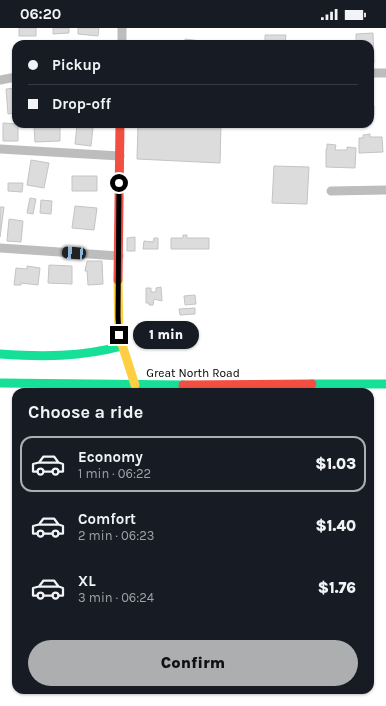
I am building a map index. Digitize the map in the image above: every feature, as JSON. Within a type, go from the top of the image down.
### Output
[{"type":"main road","points":[[120,128],[119,335],[135,385]]},
{"type":"main road","points":[[0,354],[33,357],[89,354],[122,346]]},
{"type":"main road","name":"Great North Road","points":[[0,383],[135,385],[386,384]]},
{"type":"street","points":[[122,28],[122,40]]},
{"type":"street","points":[[374,73],[386,72]]},
{"type":"street","points":[[0,80],[12,78]]},
{"type":"street","points":[[0,149],[120,156]]},
{"type":"street","points":[[331,191],[386,190]]},
{"type":"street","points":[[0,248],[119,256]]},
{"type":"building","points":[[19,28],[36,28],[36,36],[19,36]]},
{"type":"building","points":[[53,28],[69,28],[69,33],[53,34]]},
{"type":"building","points":[[78,28],[99,28],[98,36],[78,34]]},
{"type":"building","points":[[373,33],[373,40],[356,40],[356,34]]},
{"type":"building","points":[[265,35],[286,35],[285,40],[265,40]]},
{"type":"building","points":[[12,88],[12,114],[8,114],[6,89]]},
{"type":"building","points":[[3,123],[12,124],[12,128],[18,128],[18,141],[3,141]]},
{"type":"building","points":[[34,128],[60,128],[60,141],[35,142]]},
{"type":"building","points":[[77,128],[93,128],[91,146],[75,144]]},
{"type":"building","points":[[138,128],[221,128],[220,163],[137,159]]},
{"type":"building","points":[[370,134],[370,137],[382,137],[383,152],[359,153],[359,138],[363,138],[363,135]]},
{"type":"building","points":[[327,144],[336,145],[335,150],[347,150],[347,147],[356,148],[355,168],[326,167]]},
{"type":"building","points":[[31,160],[49,163],[44,188],[27,185]]},
{"type":"building","points":[[274,166],[309,167],[307,204],[272,203]]},
{"type":"building","points":[[72,176],[97,176],[97,191],[72,191]]},
{"type":"building","points":[[8,183],[23,183],[22,192],[8,191]]},
{"type":"building","points":[[30,198],[36,199],[33,214],[27,213]]},
{"type":"building","points":[[41,200],[52,201],[51,214],[40,213]]},
{"type":"building","points":[[75,206],[97,208],[94,230],[72,228]]},
{"type":"building","points":[[0,207],[4,207],[0,237]]},
{"type":"building","points":[[9,219],[23,221],[21,242],[7,241]]},
{"type":"building","points":[[183,235],[187,235],[187,238],[209,238],[209,249],[171,249],[171,238],[183,238]]},
{"type":"building","points":[[135,237],[135,251],[127,251],[127,238]]},
{"type":"building","points":[[154,238],[158,238],[158,249],[143,249],[144,241],[153,242]]},
{"type":"building","points":[[87,261],[102,261],[103,284],[88,285],[87,271],[85,271]]},
{"type":"building","points":[[49,265],[72,266],[72,284],[48,283]]},
{"type":"building","points":[[27,266],[40,268],[38,285],[21,283],[21,285],[14,285],[16,268],[27,269]]},
{"type":"building","points":[[161,287],[162,301],[154,299],[153,305],[146,303],[146,288],[151,288],[151,292],[156,292],[156,288]]},
{"type":"building","points":[[195,295],[196,304],[185,305],[184,296]]},
{"type":"building","points":[[195,308],[195,314],[180,315],[179,309]]},
{"type":"traffic: fast","points":[[0,354],[31,356],[61,355],[107,350],[122,346]]},
{"type":"traffic: fast","points":[[0,383],[183,385]]},
{"type":"traffic: fast","points":[[312,384],[386,384]]},
{"type":"traffic: slow","points":[[118,280],[119,335],[135,385]]},
{"type":"traffic: jam","points":[[118,280],[120,128]]},
{"type":"traffic: jam","points":[[183,385],[312,384]]},
{"type":"route","points":[[119,183],[119,335]]}]
